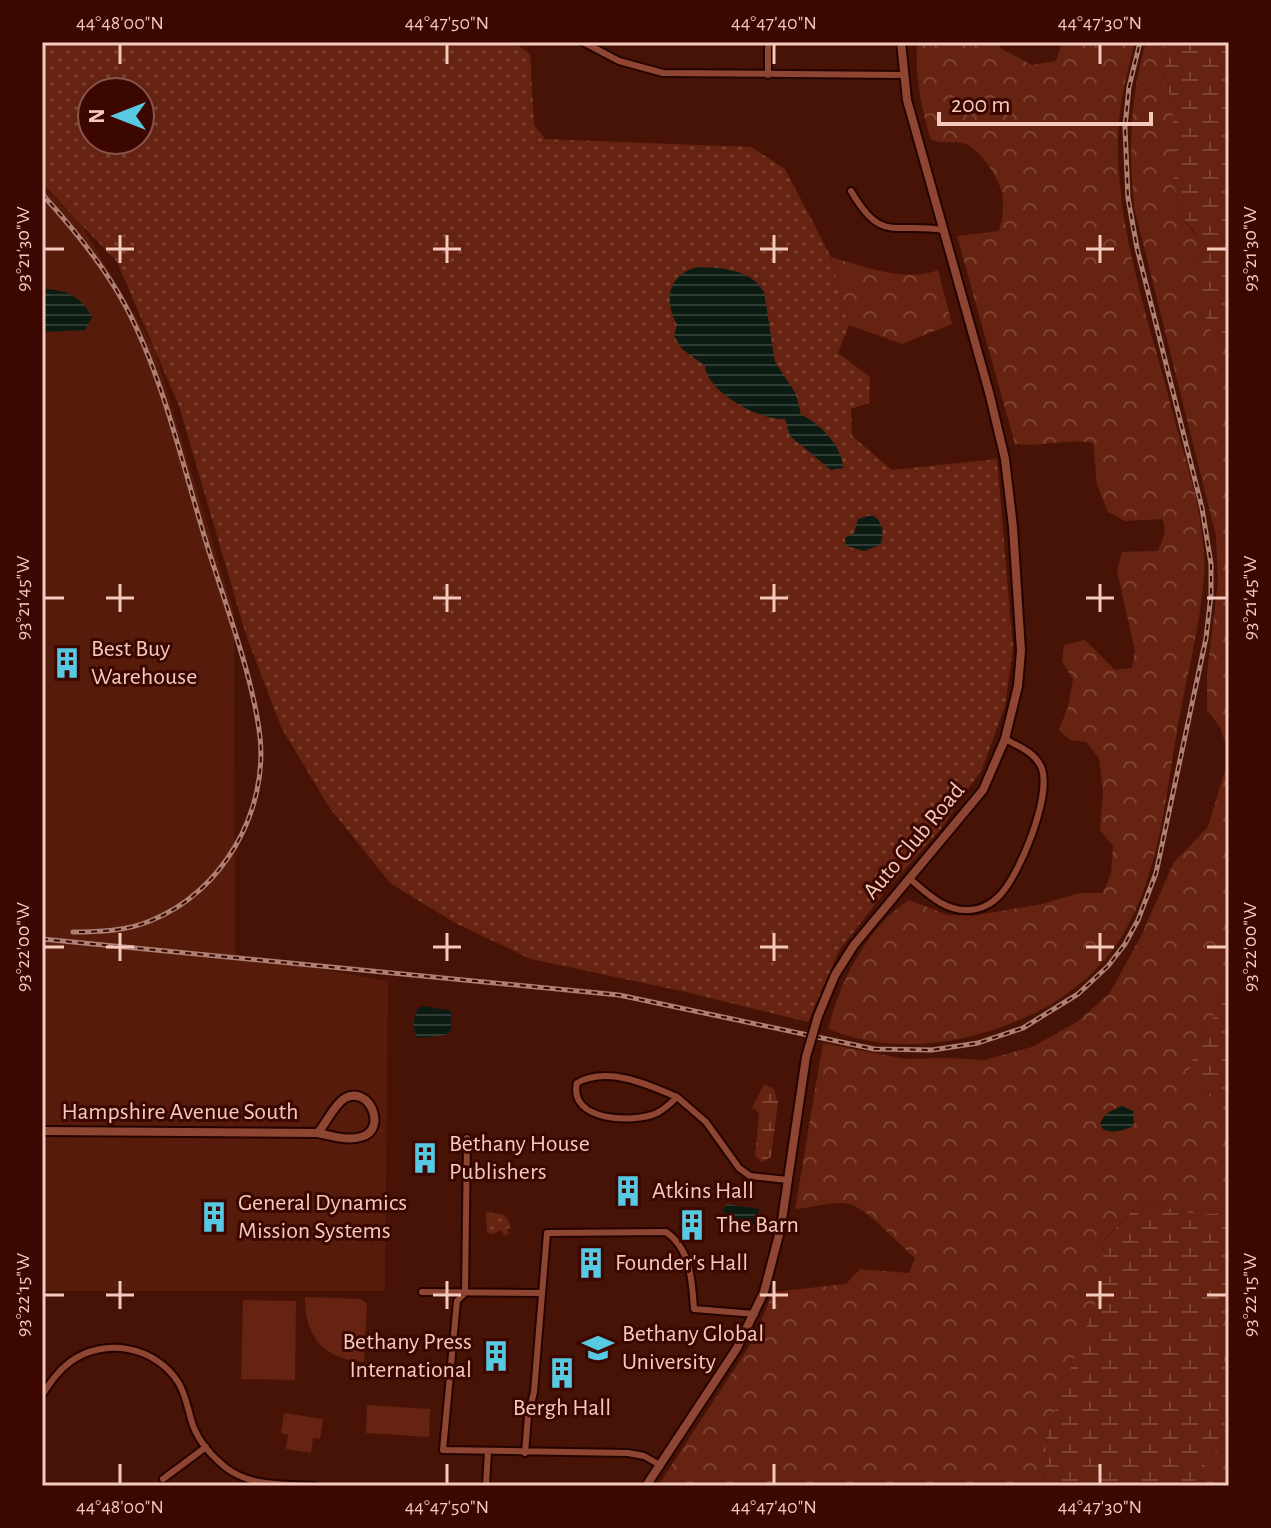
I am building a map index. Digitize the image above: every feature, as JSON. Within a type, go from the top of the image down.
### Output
[{"type":"street","points":[[583,42],[619,61],[663,73],[903,75]]},
{"type":"street","points":[[768,42],[768,75]]},
{"type":"street","name":"Auto Club Road","points":[[646,1486],[729,1361],[755,1314],[774,1263],[806,1057],[835,975],[854,945],[983,790],[1005,739],[1018,686],[1021,651],[1008,476],[998,425],[907,100],[901,42]]},
{"type":"street","points":[[851,191],[863,211],[876,223],[894,228],[943,230]]},
{"type":"street","points":[[910,879],[936,901],[957,910],[980,908],[999,896],[1006,887],[1031,838],[1044,776],[1037,759],[1005,739]]},
{"type":"street","points":[[677,1097],[656,1113],[617,1119],[586,1109],[578,1102],[575,1093],[577,1083],[588,1077],[603,1075],[638,1082],[677,1097],[706,1122],[739,1168],[750,1176],[788,1180]]},
{"type":"street","name":"Hampshire Avenue South","points":[[42,1131],[318,1133],[345,1139],[371,1133],[375,1123],[373,1110],[363,1097],[357,1095],[345,1099],[318,1133]]},
{"type":"street","points":[[467,1138],[465,1293],[457,1301],[443,1450],[628,1453],[644,1456],[660,1466]]},
{"type":"street","points":[[525,1453],[528,1416],[534,1392],[547,1233],[666,1232],[683,1249],[692,1275],[694,1309],[755,1314]]},
{"type":"street","points":[[422,1292],[541,1293]]},
{"type":"street","points":[[42,1395],[59,1371],[71,1361],[91,1351],[111,1347],[130,1348],[156,1360],[178,1381],[195,1431],[226,1468],[255,1481],[313,1486]]},
{"type":"street","points":[[163,1479],[206,1447]]},
{"type":"street","points":[[486,1486],[488,1451]]},
{"type":"shaded area","points":[[42,186],[81,224],[154,348],[234,613],[235,954],[388,981],[385,1291],[42,1291]]},
{"type":"shaded area","points":[[698,267],[744,274],[764,292],[775,362],[796,394],[801,415],[829,436],[839,452],[843,468],[831,470],[790,436],[785,419],[762,415],[736,403],[714,385],[705,366],[682,349],[674,336],[677,325],[670,307],[671,290],[680,276]]},
{"type":"shaded area","points":[[42,289],[65,292],[83,304],[92,317],[85,330],[42,332]]},
{"type":"shaded area","points":[[872,515],[882,528],[880,545],[864,551],[846,546],[845,538],[854,533],[858,519]]},
{"type":"shaded area","points":[[425,1006],[451,1011],[451,1030],[446,1035],[417,1038],[415,1016],[418,1008]]},
{"type":"shaded area","points":[[1122,1106],[1133,1111],[1134,1125],[1118,1131],[1103,1129],[1100,1124],[1103,1117]]},
{"type":"shaded area","points":[[727,1204],[759,1209],[756,1224],[726,1214],[722,1211]]},
{"type":"green space","points":[[42,42],[513,42],[530,54],[534,125],[545,139],[751,147],[785,169],[831,257],[849,325],[838,353],[870,377],[869,403],[851,409],[852,436],[892,470],[997,459],[1013,648],[1005,706],[982,769],[939,831],[888,888],[840,949],[808,1022],[531,959],[455,923],[390,883],[329,807],[281,727],[246,635],[179,406],[117,262],[42,183]]},
{"type":"green space","points":[[917,42],[999,42],[1000,48],[1032,65],[1056,61],[1062,42],[1135,42],[1124,88],[1118,135],[1123,208],[1138,283],[1196,497],[1204,570],[1196,632],[1154,857],[1137,907],[1125,931],[1094,971],[1067,994],[1038,1012],[975,1035],[926,1044],[901,1044],[852,1037],[828,1029],[857,957],[894,911],[909,900],[948,915],[972,916],[1042,904],[1080,893],[1103,893],[1111,873],[1113,846],[1100,830],[1103,792],[1099,758],[1086,742],[1070,740],[1059,730],[1068,707],[1073,679],[1062,661],[1064,645],[1085,640],[1115,670],[1132,668],[1135,651],[1117,571],[1122,552],[1158,551],[1165,532],[1163,519],[1125,521],[1108,512],[1097,485],[1093,443],[1015,444],[957,236],[999,231],[1003,212],[1002,193],[997,179],[975,150],[960,142],[931,140],[920,92]]},
{"type":"green space","points":[[1146,42],[1163,42],[1166,53],[1164,82],[1173,103],[1173,175],[1180,214],[1200,238],[1196,259],[1216,338],[1229,345],[1229,755],[1220,727],[1207,710],[1207,673],[1218,582],[1216,536],[1134,207],[1132,124],[1136,84]]},
{"type":"green space","points":[[1163,42],[1229,42],[1229,345],[1216,338],[1207,325],[1196,259],[1199,238],[1180,214],[1173,175],[1173,103],[1164,82],[1166,53]]},
{"type":"green space","points":[[831,257],[899,274],[926,274],[938,270],[952,324],[902,344],[849,325]]},
{"type":"green space","points":[[1229,757],[1229,953],[1225,986],[1216,1012],[1197,1044],[1203,1092],[1229,1107],[1229,1212],[1200,1215],[1140,1202],[1104,1240],[1101,1291],[1047,1431],[1044,1486],[658,1486],[752,1342],[773,1292],[846,1284],[860,1269],[909,1273],[915,1258],[876,1221],[852,1205],[831,1203],[795,1209],[823,1043],[905,1059],[984,1060],[1032,1047],[1077,1022],[1109,994],[1141,936],[1174,862],[1208,827]]},
{"type":"green space","points":[[1229,953],[1229,1107],[1203,1092],[1189,1072],[1197,1044],[1216,1012],[1225,986]]},
{"type":"green space","points":[[764,1084],[773,1088],[778,1102],[771,1157],[762,1162],[755,1156],[759,1113],[752,1108]]},
{"type":"green space","points":[[1140,1202],[1200,1215],[1229,1212],[1229,1301],[1219,1339],[1229,1386],[1224,1438],[1191,1486],[1044,1486],[1047,1431],[1100,1291],[1104,1241]]},
{"type":"green space","points":[[486,1212],[507,1218],[511,1227],[507,1229],[509,1234],[504,1236],[501,1230],[487,1233]]},
{"type":"green space","points":[[305,1297],[361,1299],[367,1304],[364,1362],[337,1356],[319,1343],[308,1324]]},
{"type":"green space","points":[[243,1300],[296,1301],[295,1380],[241,1379]]},
{"type":"green space","points":[[1229,1301],[1229,1386],[1219,1339]]},
{"type":"green space","points":[[1229,1386],[1229,1486],[1191,1486],[1224,1438]]},
{"type":"green space","points":[[367,1405],[430,1409],[429,1437],[366,1433]]},
{"type":"green space","points":[[284,1413],[323,1419],[320,1439],[313,1438],[311,1453],[286,1449],[288,1435],[281,1433]]},
{"type":"railway","points":[[42,939],[619,995],[874,1049],[932,1050],[978,1043],[1023,1028],[1078,994],[1108,966],[1125,944],[1156,873],[1206,638],[1211,595],[1211,564],[1202,508],[1137,248],[1128,198],[1125,127],[1129,87],[1140,42]]},
{"type":"railway","points":[[42,194],[107,275],[125,305],[150,361],[245,665],[260,737],[261,765],[248,821],[219,870],[199,891],[176,908],[132,927],[73,932]]},
{"type":"place","name":"Best Buy Warehouse","points":[[67,663]]},
{"type":"place","name":"Bethany House Publishers","points":[[425,1158]]},
{"type":"place","name":"Atkins Hall","points":[[628,1191]]},
{"type":"place","name":"General Dynamics Mission Systems","points":[[214,1217]]},
{"type":"place","name":"The Barn","points":[[692,1225]]},
{"type":"place","name":"Founder's Hall","points":[[591,1263]]},
{"type":"place","name":"Bethany Global University","points":[[598,1348]]},
{"type":"place","name":"Bethany Press International","points":[[496,1356]]},
{"type":"place","name":"Bergh Hall","points":[[562,1373]]}]
